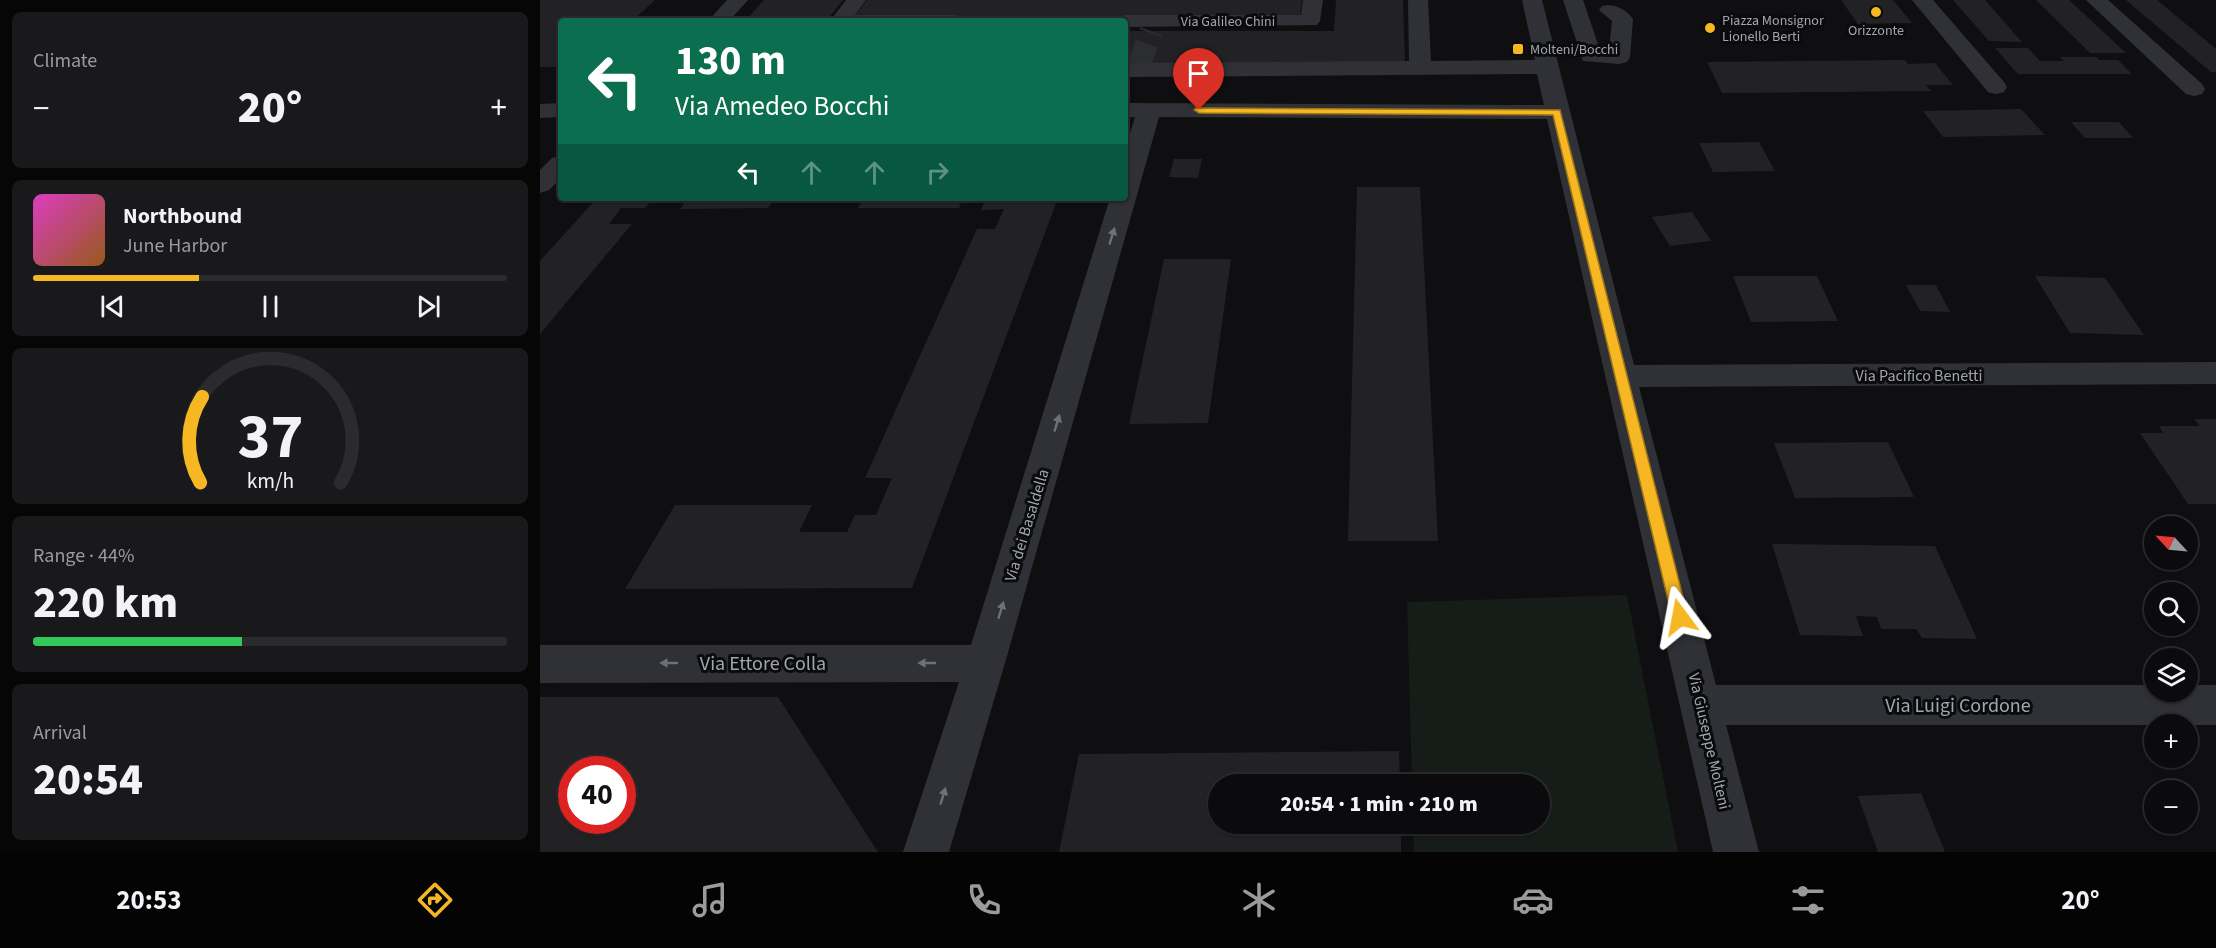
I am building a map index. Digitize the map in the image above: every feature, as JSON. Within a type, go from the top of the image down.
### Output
[{"type":"street","points":[[721,18],[738,0]]},
{"type":"street","points":[[842,18],[856,0]]},
{"type":"street","name":"Via Galileo Chini","points":[[1128,21],[1162,26],[1310,21],[1313,0]]},
{"type":"street","points":[[1418,0],[1420,68]]},
{"type":"street","name":"Via Giuseppe Molteni","points":[[1532,0],[1736,852]]},
{"type":"street","points":[[1922,0],[1996,87]]},
{"type":"street","points":[[2096,0],[2194,88]]},
{"type":"street","points":[[1618,5],[1623,19],[1618,57],[1592,56],[1575,7],[1618,5]]},
{"type":"street","points":[[1143,68],[1420,68],[1546,61],[1585,37]]},
{"type":"street","points":[[540,111],[558,110]]},
{"type":"street","points":[[1128,110],[1557,112]]},
{"type":"street","points":[[1128,182],[1149,110]]},
{"type":"street","points":[[540,185],[558,167]]},
{"type":"street","name":"Via dei Basaldella","points":[[926,852],[985,663],[1122,201]]},
{"type":"street","name":"Via Pacifico Benetti","points":[[1622,376],[2216,373]]},
{"type":"street","name":"Via Ettore Colla","points":[[540,663],[985,663]]},
{"type":"street","name":"Via Luigi Cordone","points":[[1701,705],[2216,705]]},
{"type":"shaded area","points":[[1627,595],[1678,852],[1414,852],[1413,834],[1550,834],[1550,774],[1412,774],[1407,602]]},
{"type":"building","points":[[540,0],[655,0],[635,18],[558,18],[558,67],[540,67]]},
{"type":"building","points":[[764,0],[843,0],[828,18],[748,18]]},
{"type":"building","points":[[867,0],[1302,0],[1300,17],[854,17]]},
{"type":"building","points":[[1336,0],[1403,0],[1405,65],[1128,65],[1128,31],[1334,31]]},
{"type":"building","name":"Orizzonte","points":[[1841,0],[1893,0],[1912,23],[1858,24]]},
{"type":"building","points":[[1953,0],[1985,0],[2022,42],[1989,41]]},
{"type":"building","points":[[2036,0],[2069,0],[2126,53],[2090,53]]},
{"type":"building","points":[[2126,0],[2157,0],[2216,49],[2216,72],[2211,72]]},
{"type":"building","points":[[1995,48],[2028,48],[2040,61],[2064,61],[2060,57],[2096,57],[2099,60],[2118,60],[2132,74],[2018,74]]},
{"type":"building","points":[[1905,60],[1908,64],[1935,63],[1953,85],[1926,85],[1931,91],[1722,93],[1707,62]]},
{"type":"building","points":[[2021,109],[2045,135],[1943,137],[1923,111]]},
{"type":"building","points":[[2071,122],[2119,122],[2133,138],[2085,138]]},
{"type":"building","points":[[1759,142],[1775,171],[1713,172],[1699,143]]},
{"type":"building","points":[[1174,159],[1202,159],[1198,178],[1169,177]]},
{"type":"building","points":[[1357,187],[1420,187],[1438,541],[1348,541]]},
{"type":"building","points":[[594,201],[651,201],[645,208],[621,208],[609,224],[632,224],[540,334],[540,261]]},
{"type":"building","points":[[686,201],[773,201],[768,208],[680,209]]},
{"type":"building","points":[[862,201],[962,201],[959,208],[858,208]]},
{"type":"building","points":[[985,201],[1057,201],[912,588],[625,589],[675,505],[812,505],[799,532],[847,532],[855,515],[876,515],[892,478],[865,478],[977,229],[995,229],[1004,209],[981,210]]},
{"type":"building","points":[[1692,212],[1711,241],[1670,246],[1652,217]]},
{"type":"building","points":[[1164,259],[1231,259],[1208,423],[1129,424]]},
{"type":"building","points":[[1733,276],[1817,276],[1838,321],[1751,322]]},
{"type":"building","points":[[2035,276],[2105,278],[2144,335],[2070,333]]},
{"type":"building","points":[[1906,285],[1936,285],[1950,312],[1920,311]]},
{"type":"building","points":[[2194,419],[2216,419],[2216,504],[2188,504],[2140,433],[2163,433],[2159,426],[2200,426]]},
{"type":"building","points":[[1888,442],[1914,497],[1795,498],[1774,443]]},
{"type":"building","points":[[1772,544],[1935,546],[1977,639],[1922,638],[1916,629],[1881,629],[1877,617],[1856,616],[1863,636],[1800,635]]},
{"type":"building","points":[[540,697],[778,697],[878,852],[540,852]]},
{"type":"building","points":[[1399,751],[1400,774],[1208,774],[1208,834],[1401,834],[1401,852],[1059,852],[1079,754]]},
{"type":"building","points":[[1921,793],[1945,852],[1878,852],[1858,796]]},
{"type":"tunnel","points":[[1139,65],[1151,31]]},
{"type":"place","name":"Orizzonte","points":[[1876,12]]},
{"type":"place","name":"Piazza Monsignor Lionello Berti","points":[[1710,28]]},
{"type":"place","name":"Molteni/Bocchi","points":[[1518,49]]},
{"type":"route","points":[[1199,110],[1557,112],[1680,617]]}]
